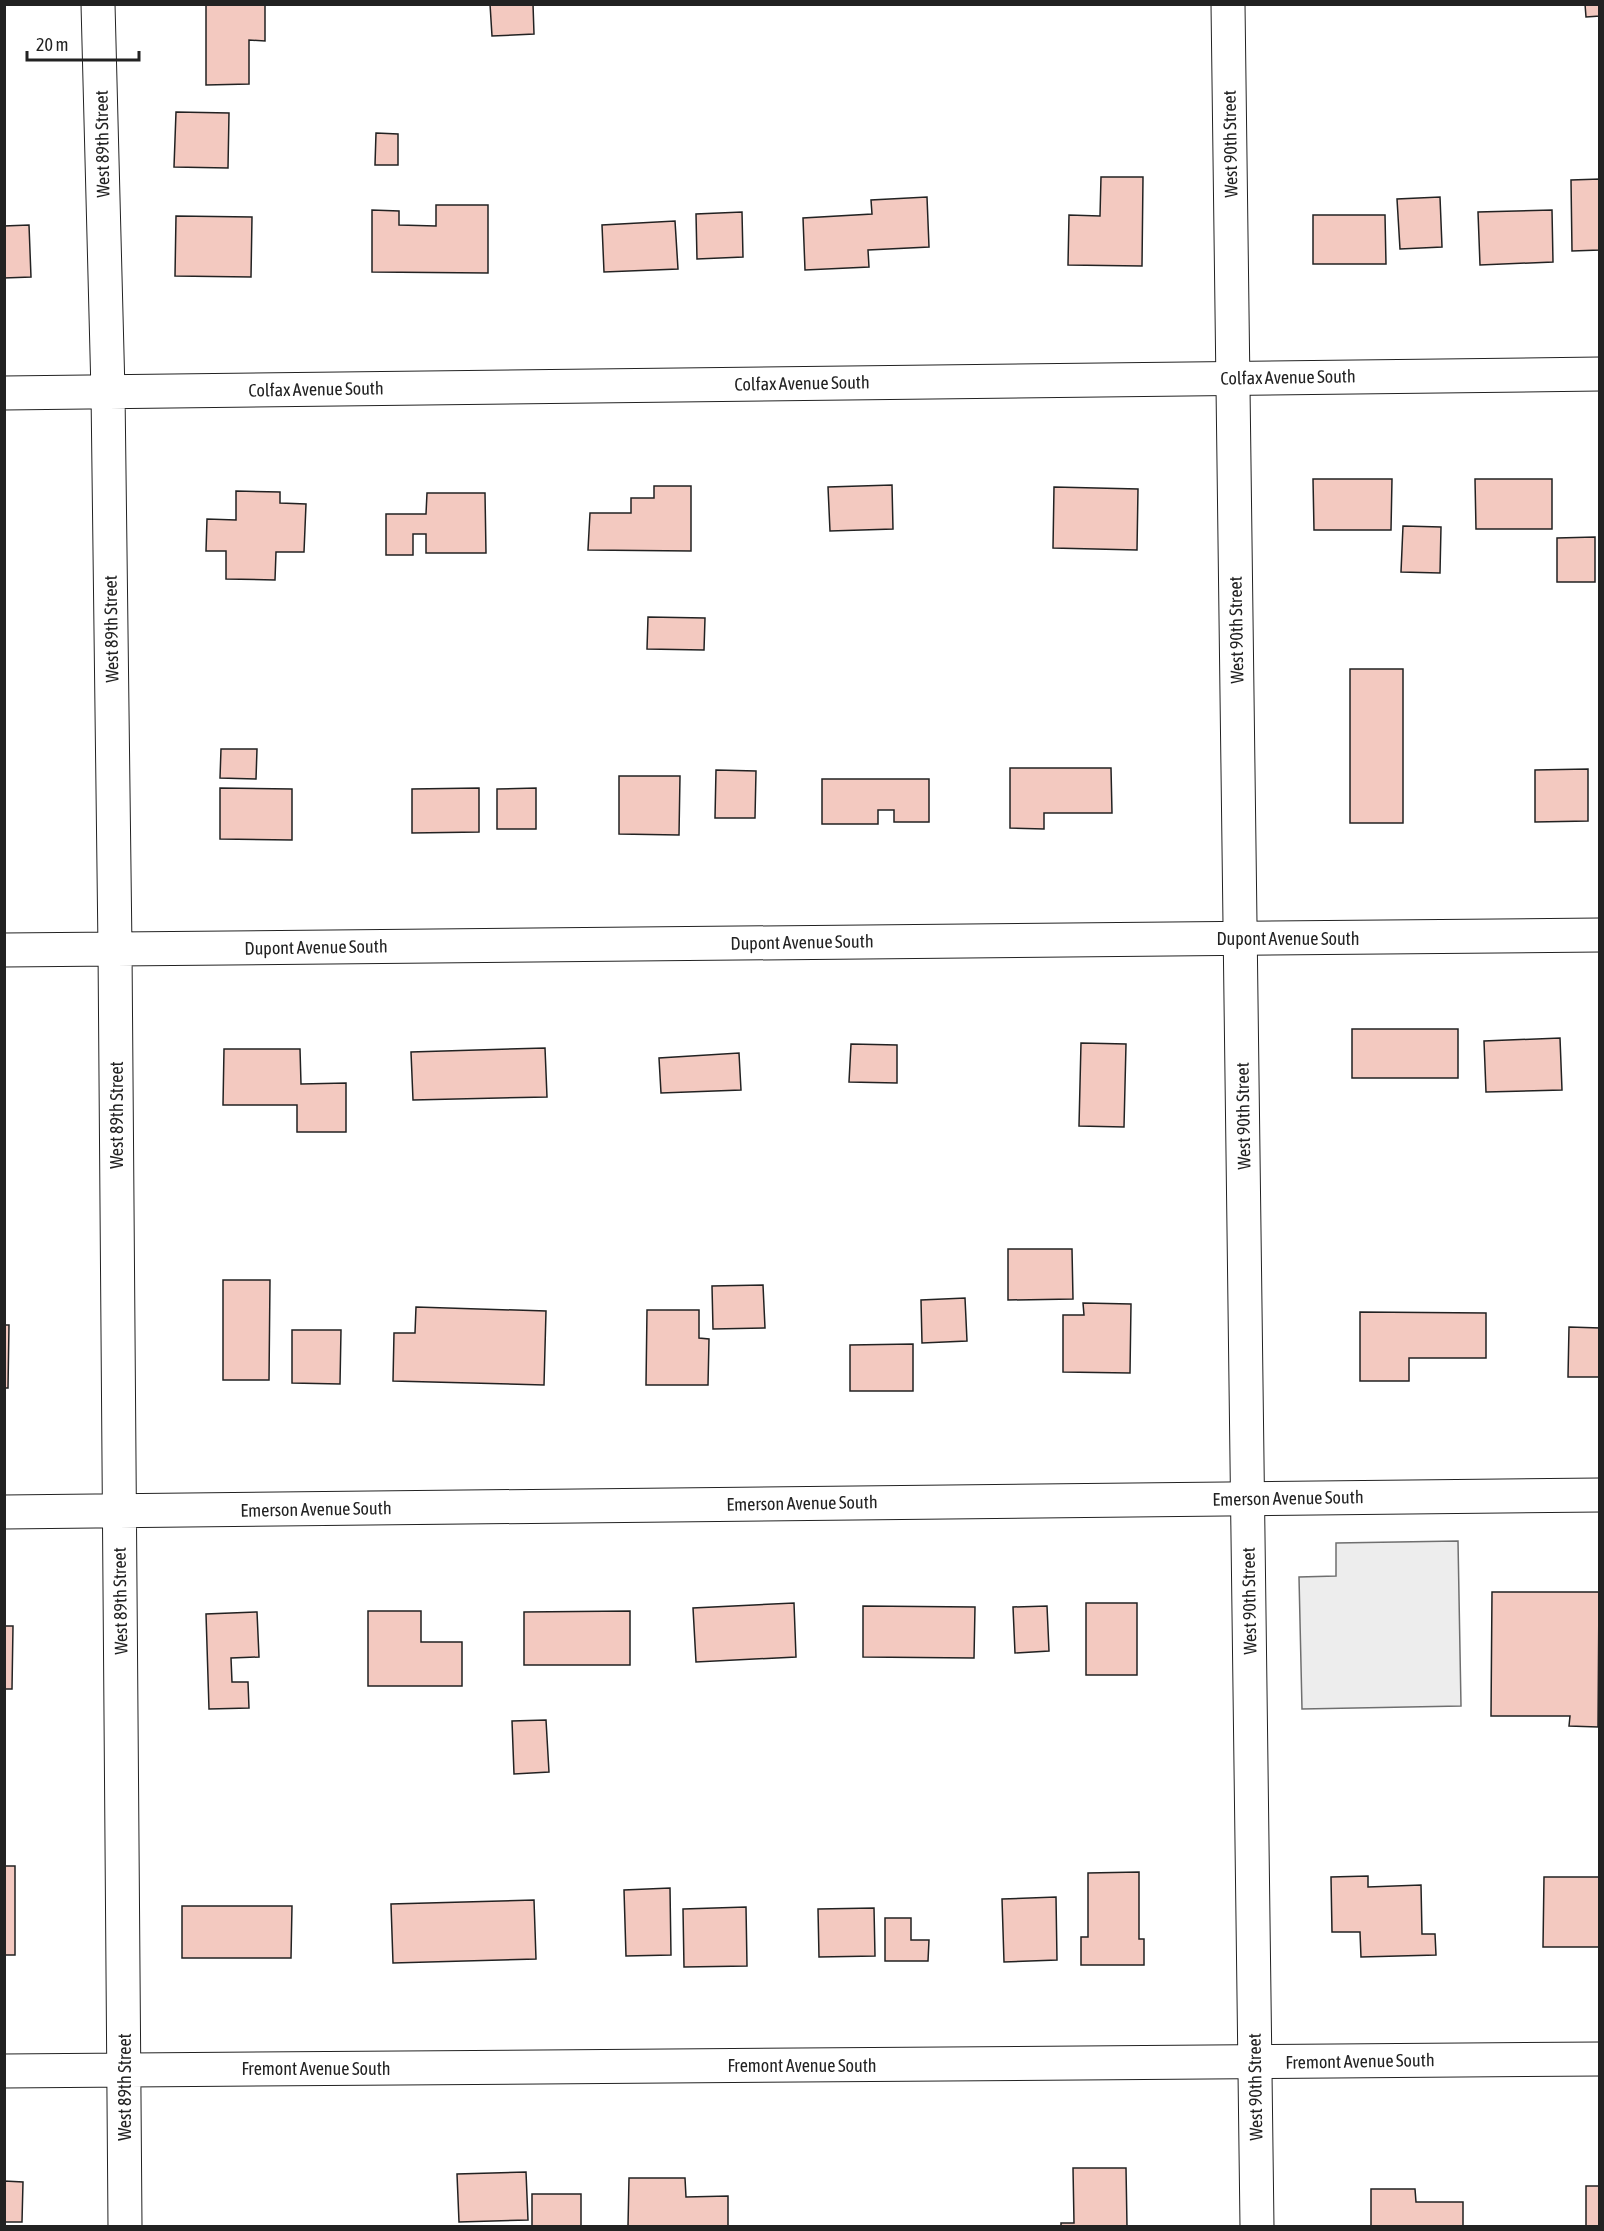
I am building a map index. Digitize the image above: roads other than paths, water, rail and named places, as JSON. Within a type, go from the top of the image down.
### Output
[{"type":"street","name":"West 89th Street","points":[[98,4],[108,392],[115,949],[125,2226]]},
{"type":"street","name":"West 90th Street","points":[[1228,4],[1257,2226]]},
{"type":"street","name":"Colfax Avenue South","points":[[4,393],[1599,374]]},
{"type":"street","name":"Dupont Avenue South","points":[[4,950],[1599,935]]},
{"type":"street","name":"Emerson Avenue South","points":[[4,1512],[1599,1495]]},
{"type":"street","name":"Fremont Avenue South","points":[[4,2071],[1599,2059]]}]
